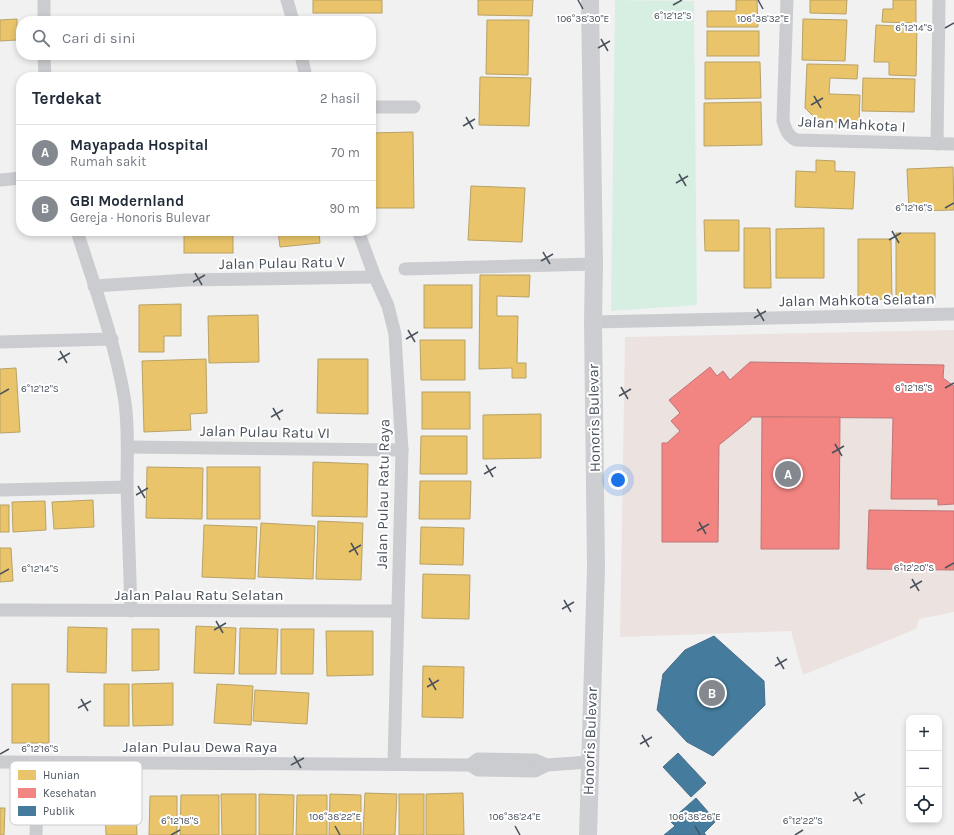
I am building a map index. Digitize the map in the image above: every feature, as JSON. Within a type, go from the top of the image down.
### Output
[{"type":"street","points":[[44,0],[44,16]]},
{"type":"street","points":[[287,0],[291,16]]},
{"type":"street","name":"Honoris Bulevar","points":[[588,835],[596,568],[594,264],[590,0]]},
{"type":"street","name":"Jalan Mahkota I","points":[[787,0],[784,121],[786,132],[791,137],[796,140],[954,144]]},
{"type":"street","points":[[937,144],[939,0]]},
{"type":"street","points":[[44,60],[45,72]]},
{"type":"street","points":[[302,60],[305,72]]},
{"type":"street","points":[[376,107],[414,107]]},
{"type":"street","points":[[0,180],[16,178]]},
{"type":"street","points":[[79,236],[112,340],[124,397],[128,446],[127,487],[131,611]]},
{"type":"street","name":"Jalan Pulau Ratu Raya","points":[[360,236],[375,277],[388,306],[395,334],[402,450],[394,763]]},
{"type":"street","points":[[405,269],[594,264]]},
{"type":"street","name":"Jalan Pulau Ratu V","points":[[94,286],[187,280],[375,277]]},
{"type":"street","name":"Jalan Mahkota Selatan","points":[[594,322],[954,314]]},
{"type":"street","points":[[0,342],[112,340]]},
{"type":"street","name":"Jalan Pulau Ratu VI","points":[[128,446],[402,450]]},
{"type":"street","points":[[0,490],[127,487]]},
{"type":"street","name":"Jalan Palau Ratu Selatan","points":[[0,610],[397,611]]},
{"type":"street","name":"Jalan Pulau Dewa Raya","points":[[0,762],[10,762]]},
{"type":"street","name":"Jalan Pulau Dewa Raya","points":[[142,763],[394,763],[470,765],[478,770],[535,771],[547,764],[589,762]]},
{"type":"street","points":[[36,825],[36,835]]},
{"type":"shaded area","points":[[954,330],[954,612],[919,619],[916,629],[803,675],[791,631],[620,637],[625,337]]},
{"type":"green space","points":[[615,0],[694,1],[697,305],[611,311]]},
{"type":"building: Hunian","points":[[313,0],[382,0],[382,13],[313,13]]},
{"type":"building: Hunian","points":[[478,0],[533,0],[532,16],[478,15]]},
{"type":"building: Hunian","points":[[736,0],[757,0],[758,27],[707,27],[707,11],[736,11]]},
{"type":"building: Hunian","points":[[810,0],[847,0],[846,14],[810,13]]},
{"type":"building: Hunian","points":[[893,0],[916,0],[916,23],[882,22],[883,9],[893,9]]},
{"type":"building: Hunian","points":[[16,19],[16,40],[0,41],[0,20]]},
{"type":"building: Hunian","points":[[803,19],[847,20],[845,61],[802,60]]},
{"type":"building: Hunian","points":[[487,20],[529,20],[528,75],[486,74]]},
{"type":"building: Hunian","points":[[876,25],[917,27],[916,76],[889,75],[889,62],[874,62]]},
{"type":"building: Hunian","points":[[707,31],[759,31],[759,56],[707,56]]},
{"type":"building: Hunian","points":[[705,62],[760,62],[761,98],[705,99]]},
{"type":"building: Hunian","points":[[807,64],[858,65],[857,79],[830,78],[829,94],[860,95],[859,123],[818,121],[805,108]]},
{"type":"building: Hunian","points":[[480,77],[531,78],[529,126],[479,125]]},
{"type":"building: Hunian","points":[[863,78],[915,79],[914,112],[862,111]]},
{"type":"building: Hunian","points":[[761,102],[762,145],[704,146],[704,103]]},
{"type":"building: Hunian","points":[[413,132],[414,208],[376,208],[376,133]]},
{"type":"building: Hunian","points":[[816,160],[835,161],[835,171],[855,172],[853,209],[795,207],[796,171],[816,172]]},
{"type":"building: Hunian","points":[[953,167],[954,210],[909,211],[907,169]]},
{"type":"building: Hunian","points":[[471,186],[525,188],[522,242],[468,240]]},
{"type":"building: Hunian","points":[[704,220],[739,220],[739,251],[705,251]]},
{"type":"building: Hunian","points":[[744,228],[770,228],[771,288],[744,288]]},
{"type":"building: Hunian","points":[[824,228],[824,278],[776,278],[776,229]]},
{"type":"building: Hunian","points":[[896,233],[935,233],[935,299],[896,299]]},
{"type":"building: Hunian","points":[[184,236],[233,236],[233,253],[184,253]]},
{"type":"building: Hunian","points":[[279,236],[319,236],[320,243],[280,247]]},
{"type":"building: Hunian","points":[[858,239],[891,239],[892,299],[858,300]]},
{"type":"building: Hunian","points":[[480,275],[530,275],[529,297],[497,296],[497,316],[518,316],[517,363],[526,363],[526,378],[512,378],[512,368],[479,369]]},
{"type":"building: Hunian","points":[[424,285],[472,285],[472,328],[424,328]]},
{"type":"building: Hunian","points":[[181,304],[181,336],[164,336],[164,352],[139,352],[139,305]]},
{"type":"building: Hunian","points":[[258,315],[259,362],[209,363],[208,316]]},
{"type":"building: Hunian","points":[[420,340],[465,340],[465,380],[421,380]]},
{"type":"building: Hunian","points":[[206,359],[207,413],[190,414],[191,430],[144,432],[142,361]]},
{"type":"building: Hunian","points":[[318,359],[368,359],[368,414],[317,413]]},
{"type":"building: Hunian","points":[[16,368],[20,432],[0,433],[0,369]]},
{"type":"building: Hunian","points":[[422,392],[470,392],[470,429],[422,429]]},
{"type":"building: Hunian","points":[[541,414],[541,458],[483,459],[483,415]]},
{"type":"building: Hunian","points":[[421,436],[467,436],[467,474],[420,474]]},
{"type":"building: Hunian","points":[[313,462],[368,464],[367,517],[312,516]]},
{"type":"building: Hunian","points":[[147,467],[203,468],[202,519],[146,518]]},
{"type":"building: Hunian","points":[[207,467],[260,467],[260,519],[207,519]]},
{"type":"building: Hunian","points":[[420,481],[471,481],[470,519],[419,519]]},
{"type":"building: Hunian","points":[[93,500],[94,527],[54,529],[52,502]]},
{"type":"building: Hunian","points":[[45,501],[46,530],[13,532],[12,502]]},
{"type":"building: Hunian","points":[[0,505],[9,505],[9,532],[0,532]]},
{"type":"building: Hunian","points":[[318,521],[363,523],[361,580],[316,579]]},
{"type":"building: Hunian","points":[[261,523],[315,526],[313,579],[258,577]]},
{"type":"building: Hunian","points":[[204,525],[257,527],[255,579],[202,577]]},
{"type":"building: Hunian","points":[[421,527],[464,528],[463,565],[420,564]]},
{"type":"building: Hunian","points":[[0,548],[11,548],[13,581],[0,582]]},
{"type":"building: Hunian","points":[[423,574],[470,575],[469,619],[422,618]]},
{"type":"building: Hunian","points":[[196,626],[236,628],[234,674],[194,673]]},
{"type":"building: Hunian","points":[[68,627],[107,628],[106,673],[67,672]]},
{"type":"building: Hunian","points":[[240,628],[278,629],[276,674],[239,674]]},
{"type":"building: Hunian","points":[[132,629],[159,629],[159,670],[132,671]]},
{"type":"building: Hunian","points":[[281,629],[314,629],[313,674],[281,674]]},
{"type":"building: Hunian","points":[[326,631],[373,631],[373,675],[327,676]]},
{"type":"building: Hunian","points":[[423,666],[464,667],[463,718],[422,717]]},
{"type":"building: Hunian","points":[[173,683],[173,725],[133,726],[132,684]]},
{"type":"building: Hunian","points":[[12,684],[49,684],[49,743],[12,743]]},
{"type":"building: Hunian","points":[[104,684],[129,684],[129,726],[104,726]]},
{"type":"building: Hunian","points":[[217,684],[253,686],[251,725],[214,723]]},
{"type":"building: Hunian","points":[[255,690],[309,693],[307,724],[253,721]]},
{"type":"building: Hunian","points":[[365,793],[397,794],[395,835],[363,835]]},
{"type":"building: Hunian","points":[[463,793],[464,835],[426,835],[426,794]]},
{"type":"building: Hunian","points":[[221,794],[256,794],[256,835],[222,835]]},
{"type":"building: Hunian","points":[[259,794],[294,795],[293,835],[259,835]]},
{"type":"building: Hunian","points":[[330,794],[361,795],[361,835],[329,835]]},
{"type":"building: Hunian","points":[[399,794],[424,794],[424,835],[399,835]]},
{"type":"building: Hunian","points":[[181,795],[219,795],[219,835],[180,835]]},
{"type":"building: Hunian","points":[[297,795],[327,795],[327,835],[296,835]]},
{"type":"building: Hunian","points":[[150,796],[177,796],[177,835],[149,835]]},
{"type":"building: Hunian","points":[[0,808],[5,808],[4,835],[0,835]]},
{"type":"building: Hunian","points":[[106,825],[137,825],[137,835],[106,835]]},
{"type":"building: Kesehatan","points":[[750,362],[944,365],[943,378],[954,386],[954,504],[938,505],[938,499],[891,499],[893,418],[751,417],[751,419],[719,445],[718,542],[662,542],[662,443],[667,443],[680,431],[671,421],[680,413],[669,400],[710,367],[717,376],[723,371],[730,380]]},
{"type":"building: Kesehatan","points":[[762,417],[840,417],[839,549],[761,549]]},
{"type":"building: Kesehatan","points":[[869,510],[954,511],[954,570],[867,569]]},
{"type":"building: Publik","points":[[714,636],[764,681],[765,705],[713,756],[687,742],[657,710],[663,674],[685,650]]},
{"type":"building: Publik","points":[[678,753],[706,783],[691,797],[663,767]]},
{"type":"building: Publik","points":[[696,798],[716,821],[704,833],[706,835],[664,835],[675,826],[670,821]]},
{"type":"place","name":"Mayapada Hospital","points":[[788,474]]},
{"type":"place","name":"GBI Modernland","points":[[712,693]]}]
